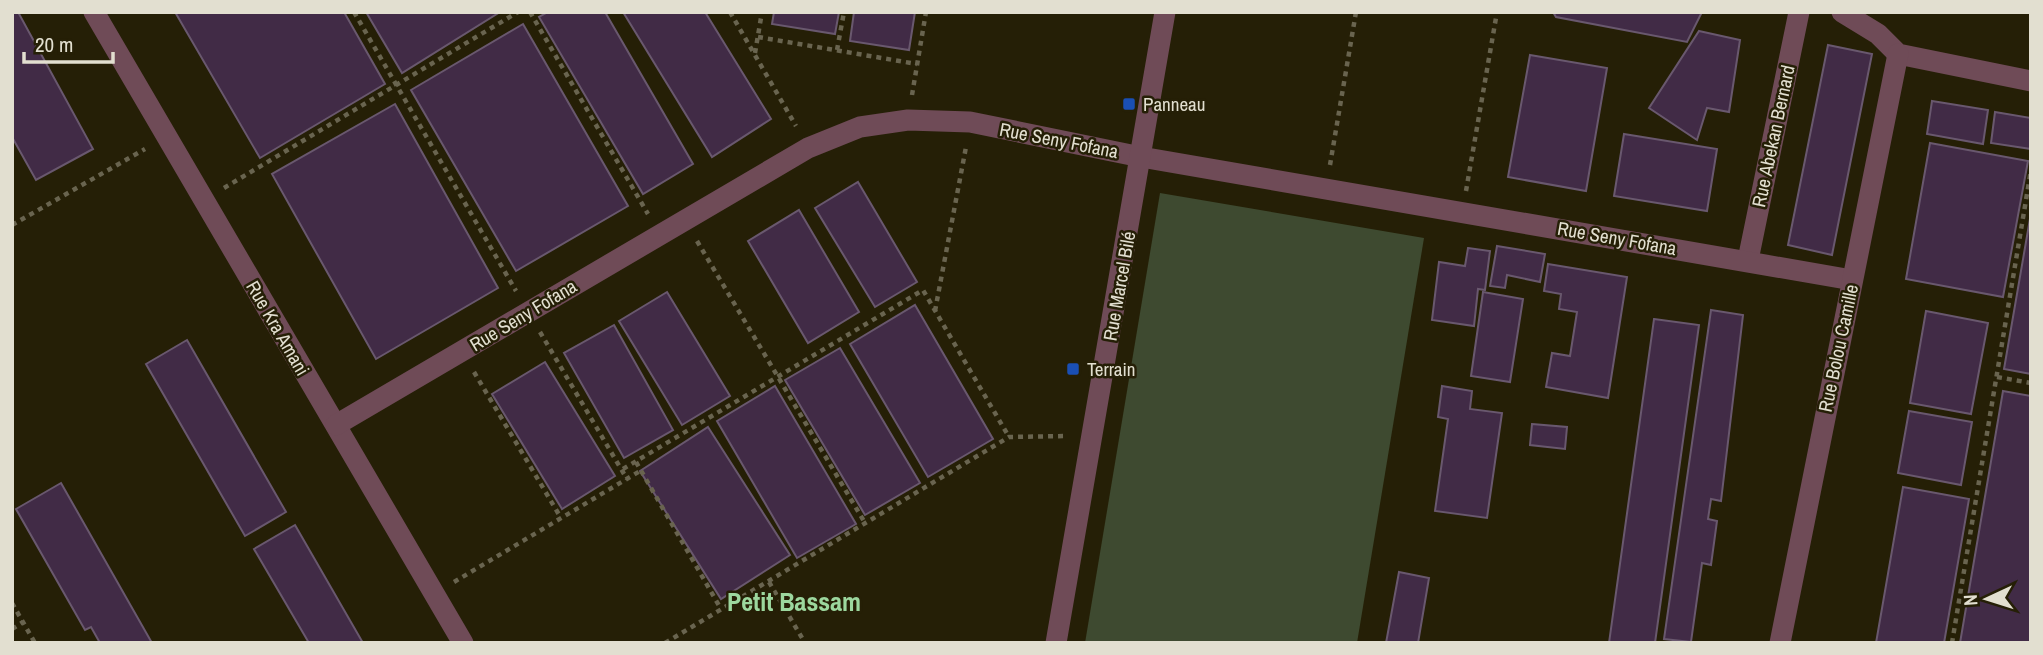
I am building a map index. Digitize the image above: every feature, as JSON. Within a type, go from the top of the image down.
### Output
[{"type":"street","name":"Rue Kra Amani","points":[[94,12],[463,643]]},
{"type":"street","name":"Rue Marcel Bilé","points":[[1056,643],[1165,12]]},
{"type":"street","name":"Rue Abekan Bernard","points":[[1748,260],[1799,12]]},
{"type":"street","points":[[1842,12],[1878,34],[1898,54],[2031,80]]},
{"type":"street","name":"Rue Bolou Camille","points":[[1780,643],[1898,54]]},
{"type":"street","name":"Rue Seny Fofana","points":[[336,425],[659,233],[808,148],[860,127],[908,120],[970,122],[1326,190],[1748,260],[1852,280]]},
{"type":"path","points":[[354,12],[627,479]]},
{"type":"path","points":[[204,200],[518,12]]},
{"type":"path","points":[[530,12],[659,233]]},
{"type":"path","points":[[730,12],[808,148]]},
{"type":"path","points":[[755,54],[762,12]]},
{"type":"path","points":[[838,50],[844,12]]},
{"type":"path","points":[[908,120],[926,12]]},
{"type":"path","points":[[1326,190],[1356,12]]},
{"type":"path","points":[[1463,212],[1497,12]]},
{"type":"path","points":[[758,37],[917,64]]},
{"type":"path","points":[[935,312],[970,122]]},
{"type":"path","points":[[12,225],[167,136]]},
{"type":"path","points":[[1952,643],[2031,170]]},
{"type":"path","points":[[684,221],[865,523]]},
{"type":"path","points":[[623,470],[923,290],[1009,436]]},
{"type":"path","points":[[461,351],[561,518]]},
{"type":"path","points":[[1997,377],[2031,383]]},
{"type":"path","points":[[665,643],[1009,436],[1093,436]]},
{"type":"path","points":[[636,462],[721,609]]},
{"type":"path","points":[[435,594],[640,471]]},
{"type":"path","points":[[769,582],[805,643]]},
{"type":"path","points":[[12,603],[35,643]]},
{"type":"path","points":[[12,629],[23,622]]},
{"type":"green space","points":[[1160,193],[1424,238],[1357,643],[1085,643]]},
{"type":"building","points":[[12,12],[18,12],[93,149],[36,180],[12,137]]},
{"type":"building","points":[[175,12],[344,12],[385,84],[260,158]]},
{"type":"building","points":[[366,12],[500,12],[402,73]]},
{"type":"building","points":[[548,12],[605,12],[693,164],[643,194],[539,17]]},
{"type":"building","points":[[623,12],[705,12],[771,119],[712,157]]},
{"type":"building","points":[[774,12],[839,12],[835,34],[772,24]]},
{"type":"building","points":[[854,12],[915,12],[909,50],[850,41]]},
{"type":"building","points":[[1553,12],[1702,12],[1687,42],[1556,17]]},
{"type":"building","points":[[523,24],[628,206],[516,271],[411,90]]},
{"type":"building","points":[[1699,31],[1740,40],[1729,112],[1707,108],[1697,140],[1649,108]]},
{"type":"building","points":[[1828,45],[1872,54],[1832,255],[1788,245]]},
{"type":"building","points":[[1530,55],[1607,68],[1586,191],[1508,177]]},
{"type":"building","points":[[1932,101],[1988,110],[1983,144],[1927,134]]},
{"type":"building","points":[[395,104],[498,288],[376,359],[272,174]]},
{"type":"building","points":[[1995,112],[2031,118],[2031,149],[1991,143]]},
{"type":"building","points":[[1624,134],[1717,149],[1707,211],[1614,196]]},
{"type":"building","points":[[1930,143],[2028,161],[2003,297],[1906,279]]},
{"type":"building","points":[[858,182],[917,282],[875,307],[815,208]]},
{"type":"building","points":[[799,210],[859,312],[808,343],[748,241]]},
{"type":"building","points":[[2031,213],[2031,374],[2004,369]]},
{"type":"building","points":[[1497,246],[1545,254],[1540,282],[1507,275],[1505,288],[1490,286]]},
{"type":"building","points":[[1468,248],[1490,251],[1485,290],[1478,289],[1474,326],[1432,320],[1439,262],[1465,266]]},
{"type":"building","points":[[1548,264],[1627,277],[1608,398],[1546,387],[1552,353],[1570,356],[1577,312],[1559,309],[1561,294],[1544,291]]},
{"type":"building","points":[[667,292],[730,396],[682,425],[619,321]]},
{"type":"building","points":[[1483,292],[1523,299],[1510,382],[1471,376]]},
{"type":"building","points":[[915,305],[993,439],[928,477],[850,344]]},
{"type":"building","points":[[1711,310],[1743,315],[1721,501],[1711,499],[1708,519],[1717,521],[1711,565],[1702,563],[1691,642],[1664,639]]},
{"type":"building","points":[[1926,311],[1988,323],[1971,414],[1910,403]]},
{"type":"building","points":[[1654,319],[1699,325],[1655,643],[1609,643]]},
{"type":"building","points":[[614,325],[673,430],[624,458],[564,353]]},
{"type":"building","points":[[187,340],[286,512],[245,536],[146,364]]},
{"type":"building","points":[[840,348],[920,483],[865,515],[785,380]]},
{"type":"building","points":[[545,362],[615,476],[562,509],[492,394]]},
{"type":"building","points":[[775,386],[856,524],[797,558],[717,421]]},
{"type":"building","points":[[1442,386],[1472,391],[1470,409],[1502,413],[1487,518],[1435,511],[1448,419],[1438,417]]},
{"type":"building","points":[[2003,391],[2031,396],[2031,643],[1960,643]]},
{"type":"building","points":[[1909,411],[1972,422],[1961,485],[1898,473]]},
{"type":"building","points":[[1532,424],[1567,427],[1565,449],[1530,445]]},
{"type":"building","points":[[708,427],[790,555],[721,599],[640,471]]},
{"type":"building","points":[[61,483],[152,643],[100,643],[91,627],[85,630],[16,509]]},
{"type":"building","points":[[1903,487],[1969,499],[1944,643],[1876,643]]},
{"type":"building","points":[[295,525],[363,643],[309,643],[254,549]]},
{"type":"building","points":[[1399,572],[1429,578],[1418,643],[1386,643]]},
{"type":"place","name":"Panneau","points":[[1129,104]]},
{"type":"place","name":"Terrain","points":[[1073,369]]},
{"type":"district","name":"Petit Bassam","points":[[794,602]]}]
